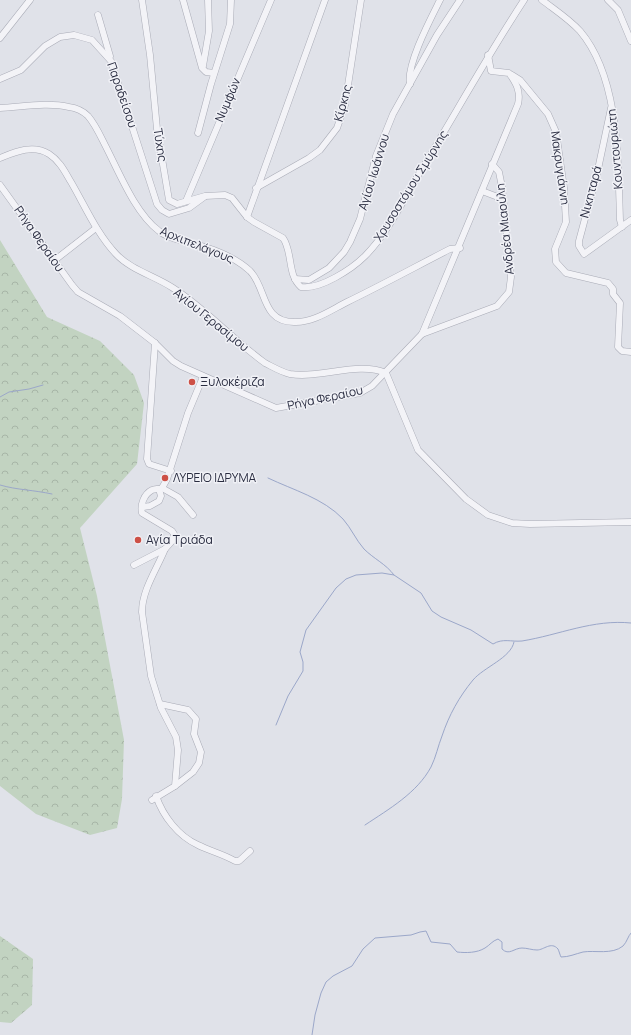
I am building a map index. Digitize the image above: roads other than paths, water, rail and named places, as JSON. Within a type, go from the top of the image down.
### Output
[{"type":"street","points":[[0,38],[30,0]]},
{"type":"street","name":"Τύχης","points":[[142,0],[150,55],[157,129],[169,200],[177,204],[205,196],[225,195],[232,198],[247,217]]},
{"type":"street","points":[[183,0],[202,68],[206,72],[214,73]]},
{"type":"street","points":[[202,68],[209,31],[208,0]]},
{"type":"street","points":[[198,133],[214,73],[230,24],[231,0]]},
{"type":"street","name":"Νυμφών","points":[[186,201],[271,0]]},
{"type":"street","points":[[295,279],[287,243],[283,238],[247,217],[256,188],[325,0]]},
{"type":"street","name":"Κίρκης","points":[[256,188],[309,158],[320,150],[336,128],[345,105],[361,0]]},
{"type":"street","points":[[410,84],[410,73],[413,63],[440,0]]},
{"type":"street","name":"Αγίου Ιωάννου","points":[[295,279],[309,280],[329,268],[344,252],[350,242],[360,219],[382,141],[396,108],[436,35],[460,0]]},
{"type":"street","name":"Χρυσοστόμου Σμύρνης","points":[[295,279],[300,286],[314,287],[327,281],[362,259],[379,241],[488,55],[524,0]]},
{"type":"street","name":"Κουντουριώτη","points":[[542,0],[573,23],[590,45],[606,82],[614,118],[620,220],[622,227]]},
{"type":"street","points":[[608,0],[618,10],[631,41]]},
{"type":"street","points":[[98,15],[111,61]]},
{"type":"street","name":"Παραδείσου","points":[[0,79],[21,70],[45,46],[60,38],[68,35],[80,36],[92,40],[111,61],[157,204],[162,210],[169,214],[189,208],[205,196]]},
{"type":"street","points":[[488,55],[491,71],[509,73]]},
{"type":"street","name":"Ρήγα Φεραίου","points":[[0,185],[78,292],[108,308],[154,343],[173,361],[203,377],[276,408],[360,393],[367,390],[386,373],[422,334],[460,248],[492,164],[519,100],[518,87],[509,73]]},
{"type":"street","name":"Μακρυγιάννη","points":[[509,73],[520,80],[531,92],[553,121],[556,132],[565,198],[566,222],[563,232],[556,244],[554,253],[558,266],[566,273],[611,285],[613,294],[618,300],[621,308],[618,347],[621,350],[631,352]]},
{"type":"street","name":"Αρχιπελάγους","points":[[0,108],[41,105],[68,106],[78,109],[88,116],[140,210],[150,224],[161,233],[217,252],[239,263],[257,280],[263,300],[270,311],[287,322],[296,322],[315,318],[394,279],[450,249],[460,248]]},
{"type":"street","name":"Νικηταρά","points":[[611,105],[597,174],[579,241],[579,246],[584,254],[622,227]]},
{"type":"street","name":"Αγίου Γερασίμου","points":[[0,158],[33,148],[50,154],[62,168],[96,228],[110,248],[123,261],[173,288],[254,356],[274,368],[292,374],[309,374],[370,368],[386,373]]},
{"type":"street","name":"Ανδρέα Μιαούλη","points":[[422,334],[497,306],[509,292],[511,277],[503,199],[499,172],[492,164]]},
{"type":"street","points":[[482,191],[503,199]]},
{"type":"street","points":[[622,227],[631,220]]},
{"type":"street","points":[[55,260],[96,228]]},
{"type":"street","points":[[154,343],[146,459],[149,464],[171,471]]},
{"type":"street","points":[[386,373],[418,450],[466,499],[488,515],[512,523],[530,524],[631,522]]},
{"type":"street","points":[[143,507],[150,506],[159,501],[161,489],[171,471],[188,413],[203,377]]},
{"type":"street","points":[[134,565],[165,549],[174,540],[174,534],[142,513],[146,494],[154,489],[161,489],[178,497],[193,516]]},
{"type":"street","points":[[165,549],[142,604],[151,676],[160,704],[176,737],[178,750],[175,786]]},
{"type":"street","points":[[160,704],[188,710],[196,719],[194,734],[201,752],[199,763],[193,772],[175,786],[154,798],[160,808],[179,832],[196,844],[235,861],[239,861],[250,851]]},
{"type":"waterway","points":[[0,397],[9,392],[43,385]]},
{"type":"waterway","points":[[268,478],[326,505],[343,519],[364,549],[394,575]]},
{"type":"waterway","points":[[0,485],[52,494]]},
{"type":"waterway","points":[[276,725],[288,696],[303,671],[303,662],[300,652],[306,630],[336,588],[346,579],[356,575],[382,573],[394,575],[421,593],[432,611],[441,617],[471,630],[493,644],[504,641],[522,641],[603,623],[631,623]]},
{"type":"waterway","points":[[365,825],[402,800],[418,785],[433,763],[448,721],[463,693],[478,675],[503,658],[512,648],[514,642]]},
{"type":"waterway","points":[[312,1035],[315,1015],[321,993],[326,982],[333,976],[352,966],[363,949],[375,938],[411,935],[426,931],[431,942],[450,944],[457,952],[479,951],[498,939],[502,942],[502,949],[507,952],[519,948],[540,950],[548,946],[553,946],[558,949],[561,957],[583,952],[603,952],[619,949],[626,943],[631,933]]},
{"type":"place","name":"Ξυλοκέριζα","points":[[192,382]]},
{"type":"place","name":"ΛΥΡΕΙΟ ΙΔΡΥΜΑ","points":[[165,478]]},
{"type":"place","name":"Αγία Τριάδα","points":[[138,540]]}]
